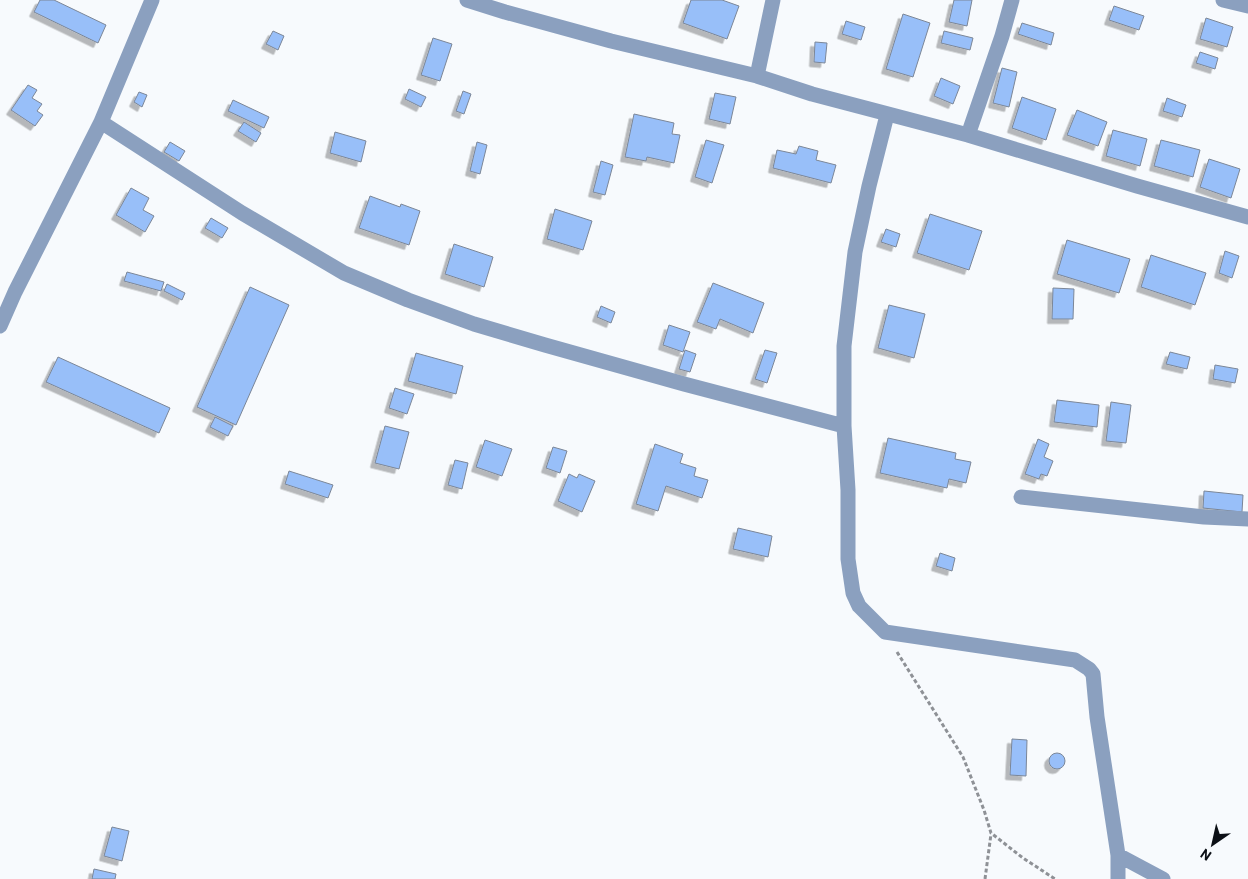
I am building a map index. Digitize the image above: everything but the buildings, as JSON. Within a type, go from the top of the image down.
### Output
[{"type":"street","points":[[0,326],[100,122],[152,0]]},
{"type":"street","points":[[467,0],[611,41],[757,76],[812,94],[968,135],[1137,186],[1248,216]]},
{"type":"street","points":[[757,76],[773,0]]},
{"type":"street","points":[[968,135],[1002,36],[1012,0]]},
{"type":"street","points":[[1223,0],[1248,6]]},
{"type":"street","points":[[887,115],[855,252],[844,346],[844,426],[848,490],[848,559],[853,593],[859,606],[885,632],[1074,660],[1089,669],[1093,674],[1097,716],[1118,855],[1118,879]]},
{"type":"street","points":[[100,122],[242,213],[344,273],[408,300],[474,324],[545,345],[844,426]]},
{"type":"street","points":[[1021,497],[1204,517],[1248,519]]},
{"type":"street","points":[[1118,855],[1163,879]]},
{"type":"path","points":[[885,632],[963,758],[991,833],[985,879]]},
{"type":"path","points":[[991,833],[1023,858],[1055,879]]}]
